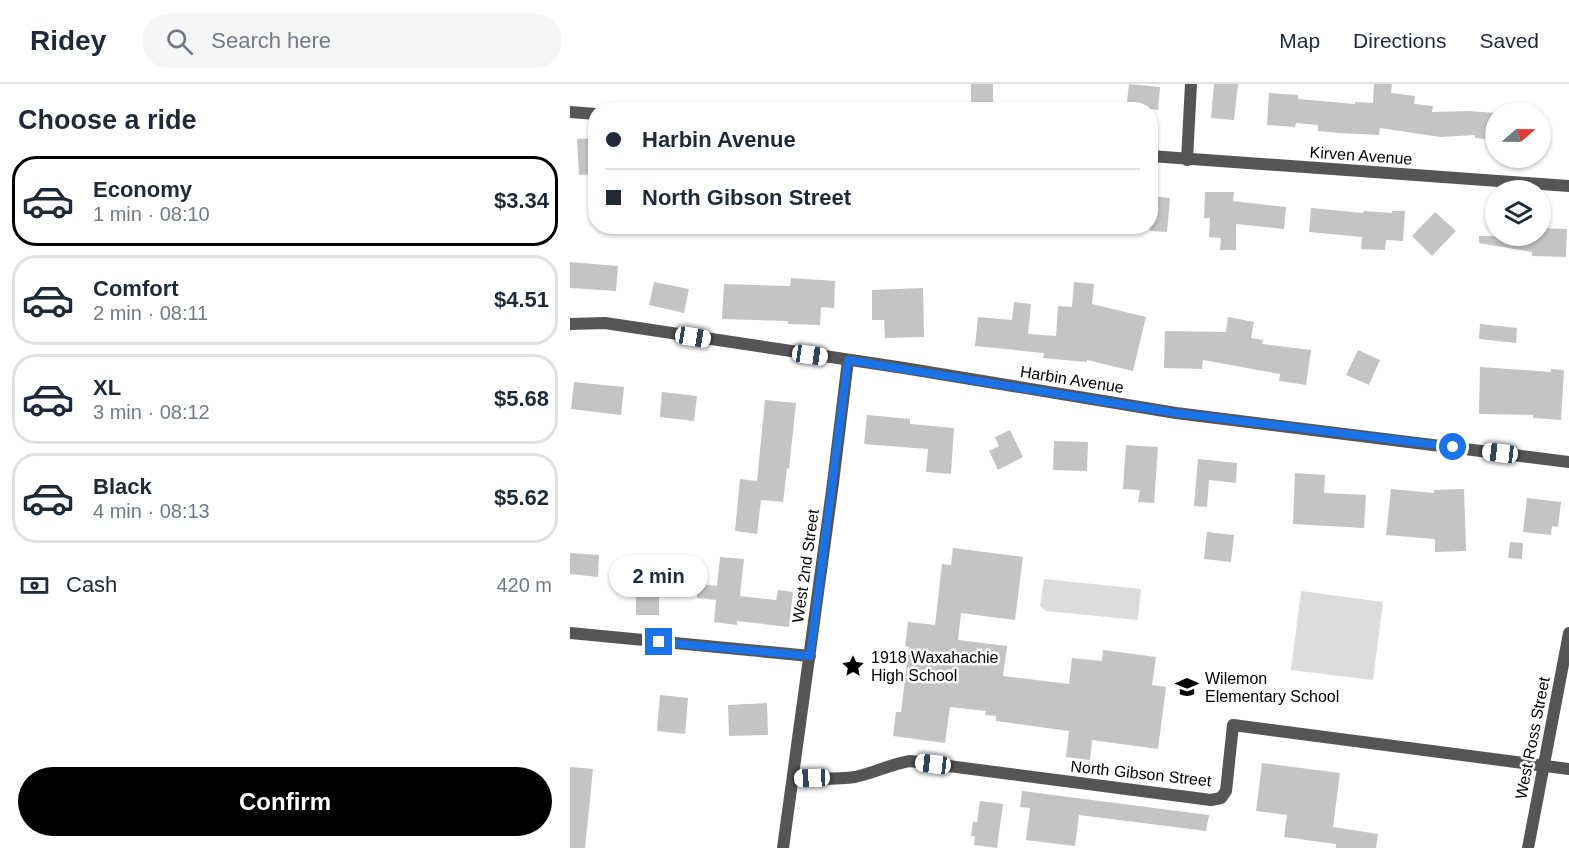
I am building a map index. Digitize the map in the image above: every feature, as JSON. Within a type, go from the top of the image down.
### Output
[{"type":"street","points":[[1188,160],[1191,84]]},
{"type":"street","points":[[570,112],[588,113]]},
{"type":"street","name":"Kirven Avenue","points":[[1158,157],[1569,186]]},
{"type":"street","name":"Harbin Avenue","points":[[570,324],[605,323],[1176,413],[1569,462]]},
{"type":"street","name":"West 2nd Street","points":[[783,848],[848,360]]},
{"type":"street","points":[[570,633],[810,656]]},
{"type":"street","name":"West Ross Street","points":[[1528,848],[1569,633]]},
{"type":"street","name":"North Gibson Street","points":[[793,779],[852,777],[910,761],[1210,800],[1221,798],[1226,791],[1233,725],[1569,769]]},
{"type":"shaded area","points":[[1044,579],[1141,589],[1138,620],[1046,611],[1040,606]]},
{"type":"shaded area","points":[[1301,591],[1383,602],[1373,680],[1291,670]]},
{"type":"building","points":[[971,84],[993,84],[993,102],[971,102]]},
{"type":"building","points":[[1129,84],[1160,87],[1158,110],[1158,102],[1127,102]]},
{"type":"building","points":[[1214,84],[1238,84],[1234,120],[1211,118]]},
{"type":"building","points":[[1374,84],[1392,84],[1391,93],[1415,96],[1414,104],[1433,106],[1432,112],[1485,112],[1485,139],[1475,138],[1475,135],[1440,137],[1380,128],[1379,135],[1318,131],[1318,125],[1296,123],[1295,127],[1267,125],[1269,93],[1298,95],[1298,99],[1355,104],[1355,102],[1373,103]]},
{"type":"building","points":[[588,138],[588,174],[579,175],[577,139]]},
{"type":"building","points":[[1205,192],[1234,192],[1233,201],[1286,207],[1284,229],[1236,224],[1236,250],[1220,250],[1221,238],[1209,237],[1210,218],[1204,218]]},
{"type":"building","points":[[1158,197],[1170,198],[1167,232],[1158,231]]},
{"type":"building","points":[[1311,208],[1363,213],[1364,211],[1392,213],[1392,211],[1405,211],[1403,241],[1386,240],[1385,250],[1361,249],[1362,237],[1309,232]]},
{"type":"building","points":[[1435,212],[1456,231],[1432,256],[1412,236]]},
{"type":"building","points":[[1551,228],[1567,229],[1566,257],[1532,256],[1532,252],[1497,246],[1551,246]]},
{"type":"building","points":[[1479,236],[1485,236],[1485,244],[1479,243]]},
{"type":"building","points":[[570,262],[618,266],[616,291],[570,288]]},
{"type":"building","points":[[791,278],[835,281],[834,308],[821,307],[820,325],[788,324],[788,321],[722,319],[724,284],[790,286]]},
{"type":"building","points":[[654,282],[689,289],[684,313],[649,305]]},
{"type":"building","points":[[1074,282],[1094,284],[1092,304],[1146,317],[1133,371],[1087,360],[1087,362],[1043,358],[1044,353],[975,346],[978,317],[1012,320],[1014,302],[1031,304],[1028,334],[1056,336],[1058,306],[1072,307]]},
{"type":"building","points":[[923,288],[924,337],[885,338],[884,320],[872,320],[872,290]]},
{"type":"building","points":[[1228,317],[1254,322],[1251,338],[1263,340],[1262,344],[1311,350],[1306,385],[1279,381],[1280,374],[1203,360],[1202,369],[1164,368],[1165,331],[1226,332]]},
{"type":"building","points":[[1480,324],[1517,328],[1516,343],[1479,339]]},
{"type":"building","points":[[1358,350],[1380,360],[1369,385],[1346,375]]},
{"type":"building","points":[[1480,367],[1551,372],[1551,369],[1564,370],[1561,420],[1533,418],[1533,415],[1479,414]]},
{"type":"building","points":[[574,382],[624,387],[621,415],[571,409]]},
{"type":"building","points":[[662,392],[697,396],[694,421],[660,417]]},
{"type":"building","points":[[765,400],[796,403],[783,502],[761,500],[757,534],[735,531],[740,479],[757,481]]},
{"type":"building","points":[[867,415],[910,419],[910,424],[954,428],[951,474],[926,472],[928,449],[864,444]]},
{"type":"building","points":[[1010,430],[1023,457],[998,470],[989,451],[999,446],[995,437]]},
{"type":"building","points":[[1054,441],[1088,442],[1087,471],[1053,470]]},
{"type":"building","points":[[1126,445],[1158,447],[1154,503],[1138,502],[1140,490],[1123,489]]},
{"type":"building","points":[[1198,459],[1237,463],[1236,483],[1209,480],[1207,507],[1194,506]]},
{"type":"building","points":[[1295,473],[1325,475],[1324,493],[1366,495],[1364,528],[1293,524]]},
{"type":"building","points":[[1391,489],[1434,493],[1434,490],[1464,489],[1466,551],[1435,552],[1435,539],[1386,535]]},
{"type":"building","points":[[1527,498],[1561,502],[1558,527],[1552,526],[1551,535],[1523,532]]},
{"type":"building","points":[[1207,532],[1234,535],[1231,562],[1204,559]]},
{"type":"building","points":[[1510,542],[1523,543],[1522,559],[1508,558]]},
{"type":"building","points":[[953,548],[1023,557],[1015,620],[961,613],[958,640],[1007,646],[1003,676],[1069,684],[1072,658],[1102,661],[1103,650],[1156,657],[1152,685],[1166,687],[1158,749],[1092,740],[1090,760],[1066,757],[1069,731],[996,721],[996,716],[985,715],[986,711],[950,707],[945,743],[893,736],[896,712],[901,712],[909,647],[905,646],[908,622],[935,625],[942,564],[951,565]]},
{"type":"building","points":[[570,553],[599,555],[598,577],[570,574]]},
{"type":"building","points":[[720,557],[744,559],[740,596],[776,600],[778,590],[793,592],[789,627],[737,621],[737,625],[714,622],[716,600],[697,598],[698,584],[717,586]]},
{"type":"building","points":[[636,579],[659,579],[659,615],[636,615]]},
{"type":"building","points":[[660,695],[688,698],[685,734],[657,731]]},
{"type":"building","points":[[767,703],[768,735],[729,736],[728,705]]},
{"type":"building","points":[[1262,763],[1340,773],[1333,827],[1378,834],[1376,848],[1336,848],[1336,844],[1284,837],[1287,815],[1256,811]]},
{"type":"building","points":[[570,767],[593,769],[585,848],[570,848]]},
{"type":"building","points":[[1022,791],[1209,815],[1206,831],[1079,815],[1075,846],[1026,840],[1030,808],[1020,807]]},
{"type":"building","points":[[980,801],[1003,804],[997,848],[974,845],[975,836],[971,836],[973,822],[977,822]]},
{"type":"place","name":"1918 Waxahachie High School","points":[[853,666]]},
{"type":"place","name":"Wilemon Elementary School","points":[[1187,687]]},
{"type":"route","points":[[659,642],[810,656],[848,360],[1176,413],[1453,447]]}]
